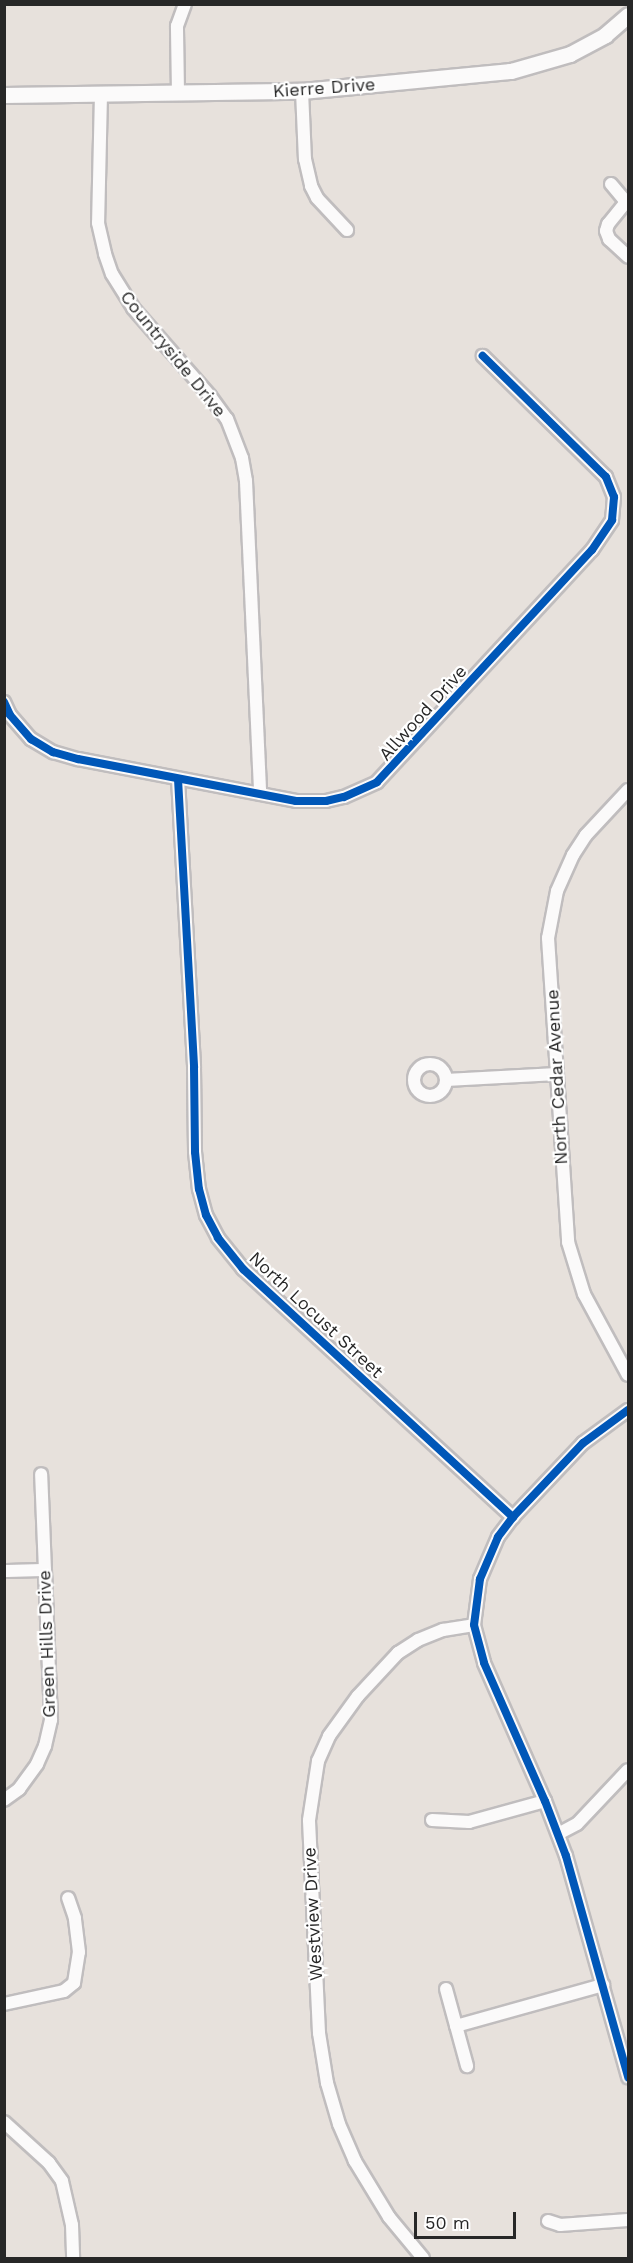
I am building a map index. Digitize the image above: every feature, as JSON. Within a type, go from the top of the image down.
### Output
[{"type":"street","points":[[170,4],[182,10],[178,93]]},
{"type":"street","name":"Kierre Drive","points":[[4,95],[302,91],[527,68],[552,62],[588,46],[628,15]]},
{"type":"street","points":[[302,91],[305,159],[311,186],[317,198],[347,230]]},
{"type":"street","name":"Countryside Drive","points":[[101,93],[98,223],[112,274],[133,308],[210,396],[227,420],[242,458],[248,516],[260,794]]},
{"type":"street","points":[[611,184],[627,203],[608,224],[606,231],[609,239],[628,257]]},
{"type":"street","name":"Allwood Drive","points":[[4,702],[20,728],[31,739],[53,752],[296,801],[326,801],[344,797],[377,782],[592,550],[612,520],[614,496],[606,477],[483,356]]},
{"type":"street","name":"North Locust Street","points":[[178,778],[194,1068],[195,1152],[199,1189],[206,1215],[218,1238],[243,1269],[513,1517]]},
{"type":"street","name":"North Cedar Avenue","points":[[628,790],[586,835],[573,855],[551,910],[548,938],[565,1212],[570,1251],[584,1294],[628,1375]]},
{"type":"street","points":[[446,1080],[557,1074]]},
{"type":"street","points":[[628,1410],[583,1443],[513,1517],[498,1537],[483,1569],[477,1589],[474,1625],[484,1663],[558,1834],[603,1985],[623,2037],[628,2077]]},
{"type":"street","name":"Green Hills Drive","points":[[4,1800],[33,1771],[49,1733],[51,1702],[41,1474]]},
{"type":"street","points":[[4,1571],[45,1570]]},
{"type":"street","name":"Westview Drive","points":[[423,2259],[389,2217],[355,2161],[339,2124],[327,2084],[319,2033],[309,1820],[318,1761],[329,1736],[358,1696],[398,1653],[418,1640],[443,1630],[474,1625]]},
{"type":"street","points":[[558,1834],[577,1824],[628,1770]]},
{"type":"street","points":[[432,1820],[469,1822],[545,1801]]},
{"type":"street","points":[[4,2004],[64,1991],[74,1983],[80,1952],[75,1918],[68,1898]]},
{"type":"street","points":[[456,2026],[603,1985]]},
{"type":"street","points":[[446,1989],[467,2066]]},
{"type":"street","points":[[4,2122],[50,2163],[62,2181],[72,2225],[73,2259]]},
{"type":"street","points":[[548,2221],[560,2225],[628,2220]]},
{"type":"cycle path","points":[[4,702],[10,715],[31,739],[53,752],[78,759],[296,801],[326,801],[344,797],[377,782],[592,550],[612,520],[614,497],[606,477],[483,356]]},
{"type":"cycle path","points":[[178,779],[194,1068],[195,1152],[199,1189],[206,1215],[218,1238],[243,1269],[513,1517]]},
{"type":"cycle path","points":[[628,1410],[583,1443],[513,1517],[498,1537],[480,1579],[474,1625],[484,1663],[545,1801],[566,1856],[628,2077]]}]
